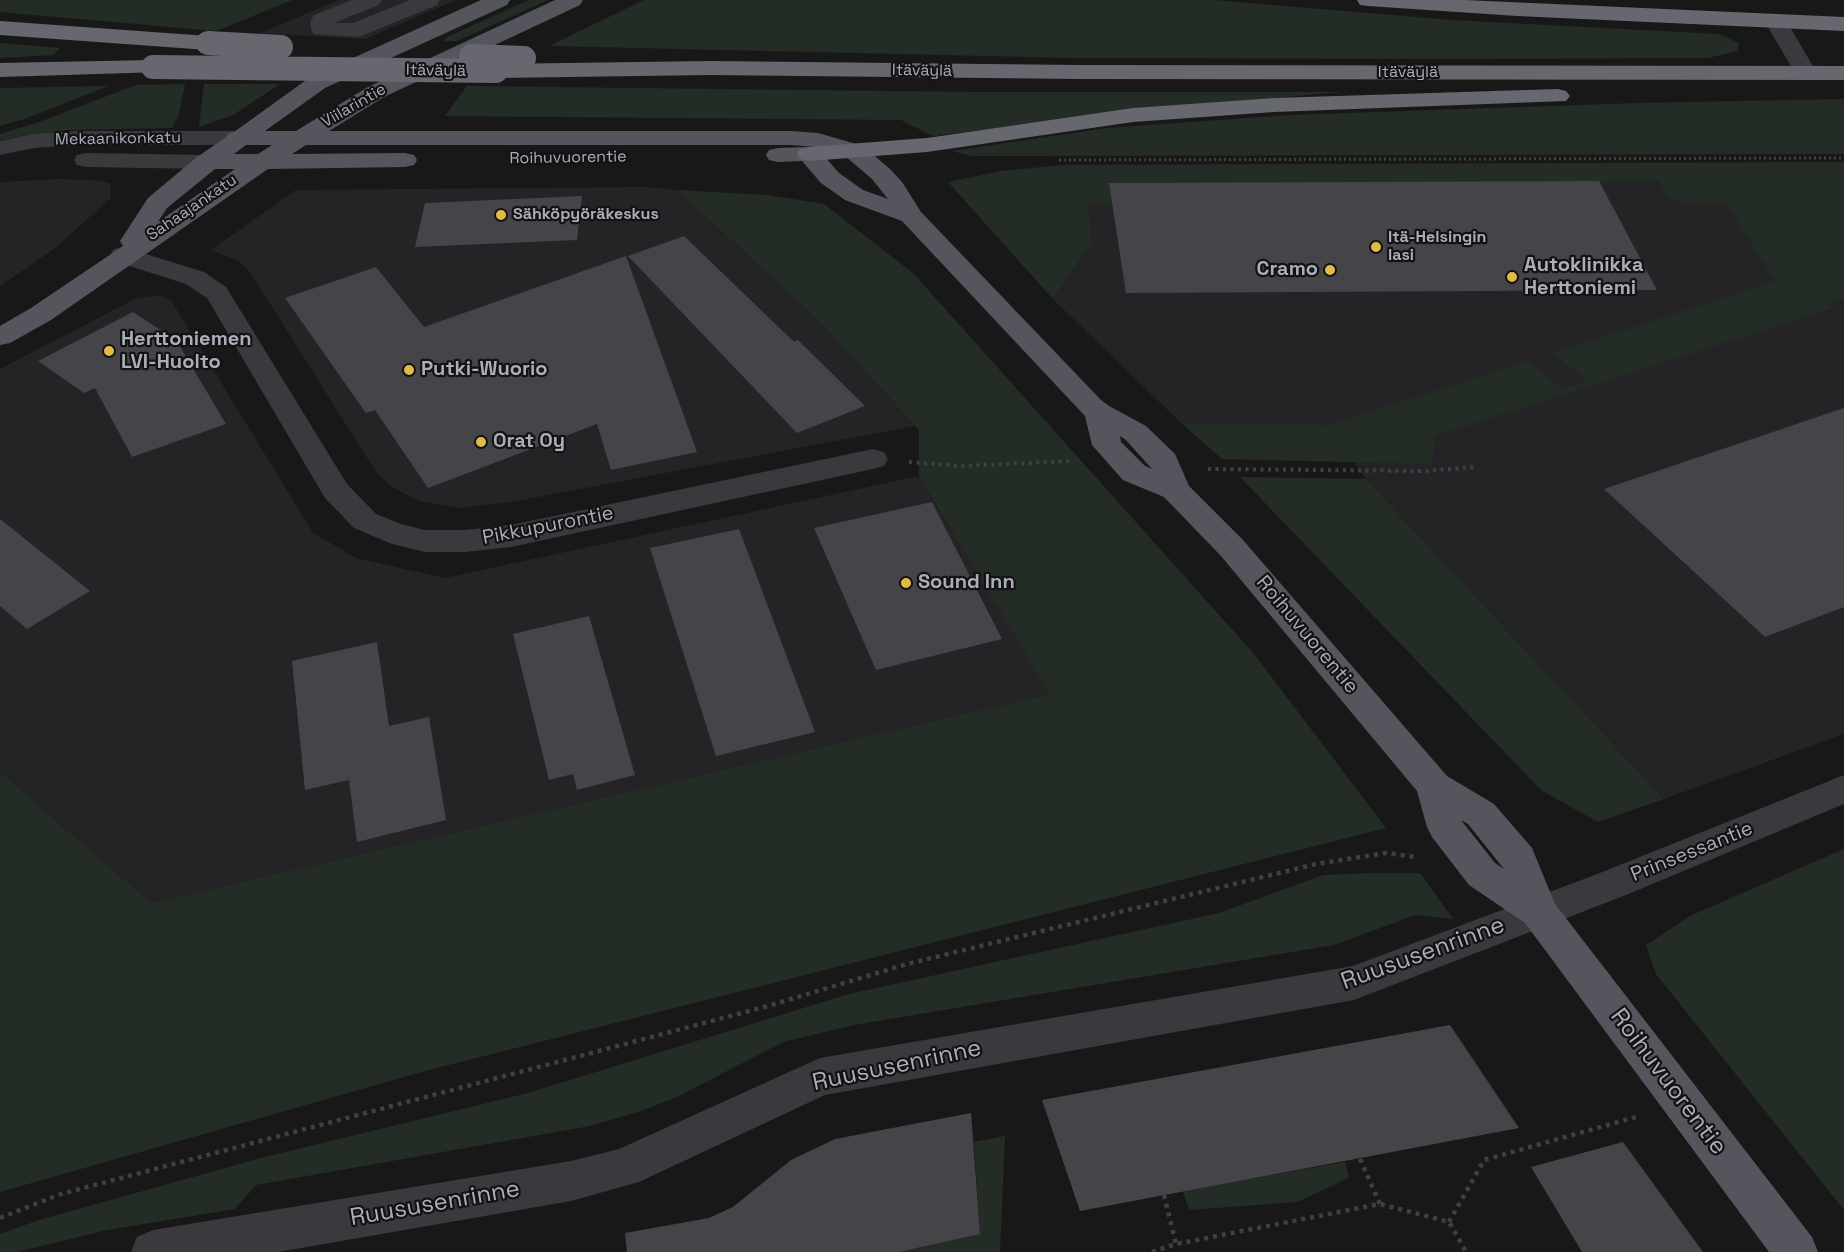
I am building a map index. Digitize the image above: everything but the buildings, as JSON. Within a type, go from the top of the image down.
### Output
[{"type":"highway","points":[[1368,0],[1517,10],[1844,24]]},
{"type":"highway","points":[[1713,0],[1844,7]]},
{"type":"highway","points":[[0,28],[208,43],[710,68]]},
{"type":"highway","name":"Itäväylä","points":[[0,70],[153,67],[496,71],[710,68],[1114,73],[1844,72]]},
{"type":"highway","points":[[809,154],[927,145],[1133,115],[1274,105],[1742,91],[1844,80]]},
{"type":"main road","name":"Viilarintie","points":[[206,162],[282,104],[317,83],[500,0]]},
{"type":"main road","name":"Viilarintie","points":[[262,162],[376,92],[572,0]]},
{"type":"main road","name":"Roihuvuorentie","points":[[237,138],[791,138],[818,140],[854,151],[893,188],[910,216],[1099,413],[1107,445],[1134,473],[1175,490],[1232,548],[1434,786],[1445,827],[1482,874],[1539,912],[1796,1252]]},
{"type":"main road","name":"Roihuvuorentie","points":[[206,162],[809,154],[830,178],[854,195],[910,216]]},
{"type":"main road","name":"Sahaajankatu","points":[[123,255],[157,203],[206,162]]},
{"type":"main road","name":"Sahaajankatu","points":[[0,337],[40,314],[262,162]]},
{"type":"street","points":[[374,10],[429,0]]},
{"type":"street","points":[[1776,22],[1806,73]]},
{"type":"street","name":"Mekaanikonkatu","points":[[0,148],[34,141],[76,138],[237,138]]},
{"type":"street","name":"Mekaanikonkatu","points":[[0,165],[79,160],[206,162]]},
{"type":"street","name":"Pikkupurontie","points":[[123,255],[195,278],[217,293],[336,491],[365,521],[392,534],[425,541],[465,541],[512,536],[873,459]]},
{"type":"street","name":"Prinsessantie","points":[[1539,912],[1844,789]]},
{"type":"street","name":"Ruususenrinne","points":[[153,1252],[571,1181],[624,1168],[820,1077],[1354,983],[1539,912]]},
{"type":"path","points":[[1051,160],[1844,158]]},
{"type":"path","points":[[873,459],[961,466],[1074,461]]},
{"type":"path","points":[[1204,469],[1426,471],[1476,467]]},
{"type":"path","points":[[0,1218],[61,1194],[768,1006],[907,964],[1316,864],[1386,853],[1426,858]]},
{"type":"path","points":[[1449,1222],[1484,1160],[1636,1117]]},
{"type":"path","points":[[1360,1159],[1380,1204]]},
{"type":"path","points":[[1164,1195],[1176,1244]]},
{"type":"path","points":[[1152,1252],[1176,1244],[1380,1204],[1449,1222],[1466,1252]]},
{"type":"shaded area","points":[[0,0],[292,0],[216,31],[0,12]]},
{"type":"shaded area","points":[[339,0],[456,0],[365,39],[260,33]]},
{"type":"shaded area","points":[[529,0],[548,0],[457,41],[444,41],[445,38]]},
{"type":"shaded area","points":[[644,0],[1214,0],[1451,20],[1719,34],[1739,43],[1738,51],[1708,58],[1468,59],[1075,58],[549,46]]},
{"type":"shaded area","points":[[0,43],[60,48],[53,55],[0,58]]},
{"type":"shaded area","points":[[185,84],[179,114],[172,128],[70,130],[0,140],[0,134],[39,122],[136,85]]},
{"type":"shaded area","points":[[204,84],[280,84],[233,115],[199,127]]},
{"type":"shaded area","points":[[109,86],[24,119],[0,126],[0,88]]},
{"type":"shaded area","points":[[467,86],[973,92],[1340,92],[1136,110],[933,136],[901,120],[445,116]]},
{"type":"shaded area","points":[[1844,99],[1844,154],[971,156],[952,151],[1107,128],[1290,115],[1639,103]]},
{"type":"shaded area","points":[[1844,162],[1844,298],[1829,303],[1833,308],[1435,436],[1432,464],[1222,459],[1181,423],[1328,425],[1528,361],[1563,389],[1587,381],[1554,353],[1775,281],[1726,203],[1686,203],[1667,197],[1659,181],[1109,183],[1112,203],[1087,203],[1092,242],[1053,299],[948,182],[1001,171],[1063,165]]},
{"type":"shaded area","points":[[1082,172],[1752,174],[1844,265],[1844,734],[1664,799],[1366,479],[1328,426],[1181,423],[1053,299],[1092,242]]},
{"type":"shaded area","points":[[59,179],[110,183],[111,198],[54,249],[0,286],[0,182]]},
{"type":"shaded area","points":[[644,187],[677,190],[816,318],[915,426],[511,502],[460,508],[419,501],[392,487],[376,472],[250,272],[237,260],[211,250],[296,190]]},
{"type":"shaded area","points":[[677,190],[767,195],[824,204],[913,273],[1254,654],[1386,828],[425,1071],[0,1192],[0,772],[151,903],[1050,694],[919,476],[919,430],[816,318]]},
{"type":"shaded area","points":[[162,296],[172,302],[313,533],[356,558],[445,578],[919,476],[1051,694],[151,903],[0,772],[0,369],[135,299]]},
{"type":"shaded area","points":[[1240,477],[1366,479],[1664,799],[1598,822],[1541,790]]},
{"type":"shaded area","points":[[1844,849],[1844,1210],[1656,974],[1646,945],[1692,915]]},
{"type":"shaded area","points":[[1420,873],[1453,919],[1415,915],[1334,945],[854,1025],[783,1042],[677,1097],[641,1111],[590,1126],[256,1185],[235,1209],[107,1230],[17,1252],[0,1252],[0,1234],[39,1220],[261,1158],[528,1093],[849,994],[1219,913],[1323,875]]},
{"type":"shaded area","points":[[1005,1136],[1000,1252],[899,1252],[980,1234],[974,1142]]},
{"type":"shaded area","points":[[1345,1162],[1349,1178],[1297,1202],[1189,1210],[1183,1191]]},
{"type":"place","name":"Sähköpyöräkeskus","points":[[501,215]]},
{"type":"place","name":"Itä-Helsingin lasi","points":[[1376,247]]},
{"type":"place","name":"Cramo","points":[[1330,270]]},
{"type":"place","name":"Autoklinikka Herttoniemi","points":[[1512,277]]},
{"type":"place","name":"Herttoniemen LVI-Huolto","points":[[109,351]]},
{"type":"place","name":"Putki-Wuorio","points":[[409,370]]},
{"type":"place","name":"Orat Oy","points":[[481,442]]},
{"type":"place","name":"Sound Inn","points":[[906,583]]}]
